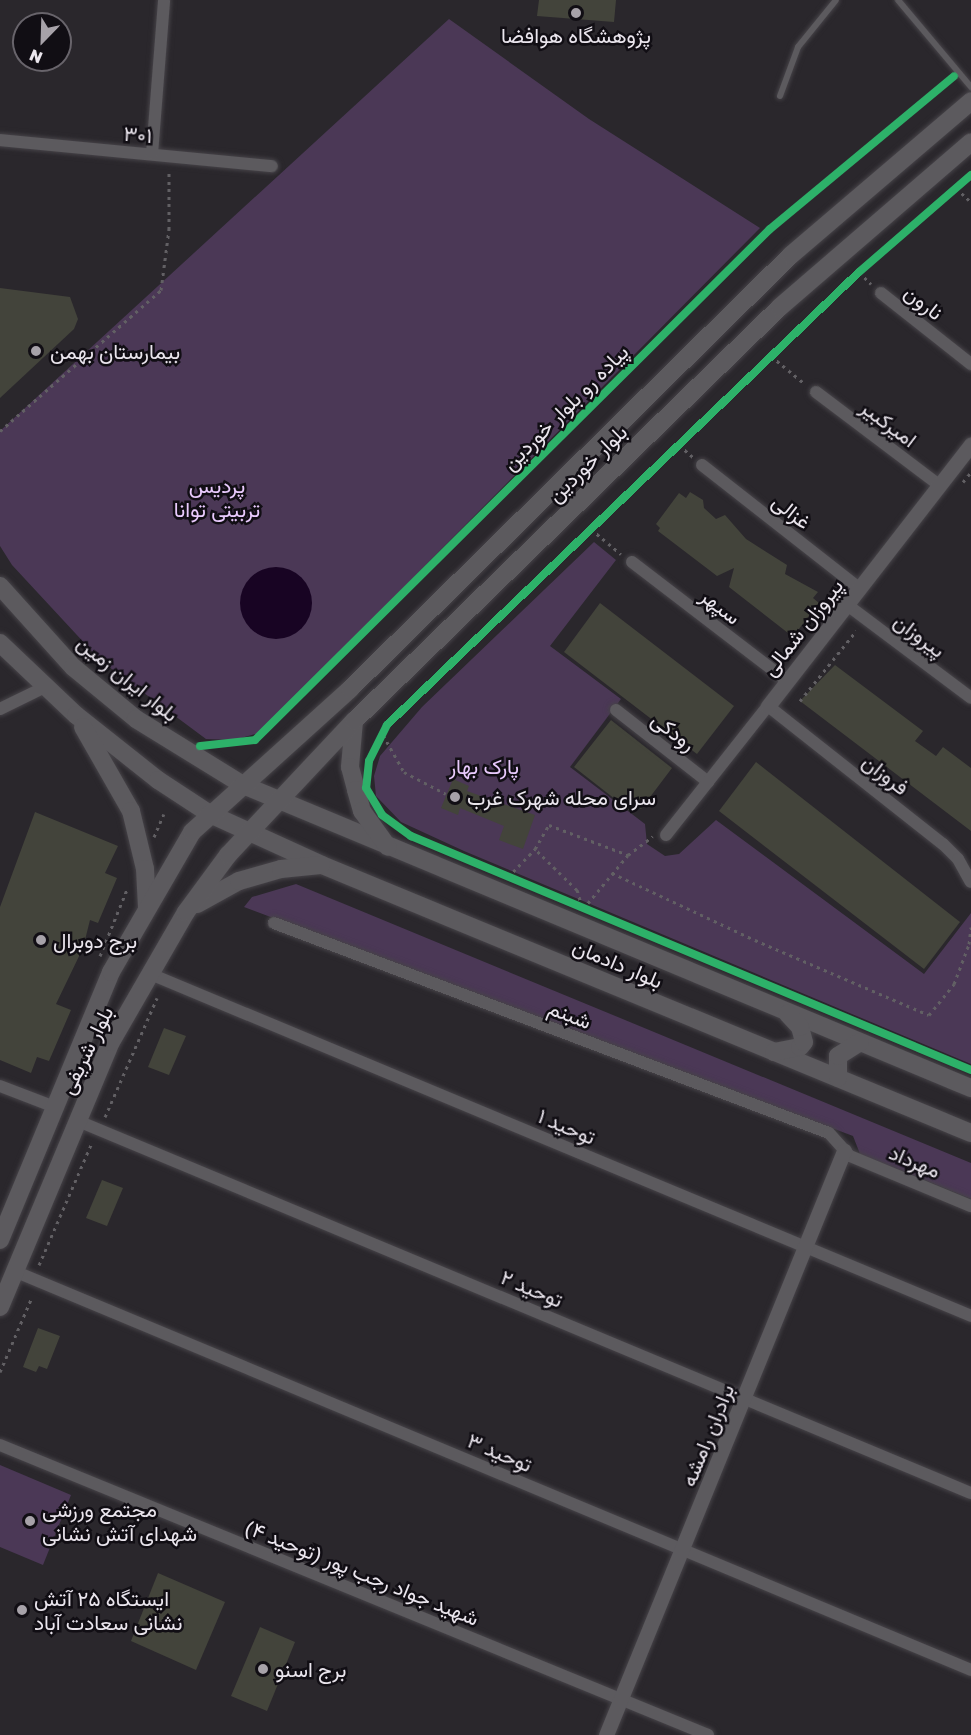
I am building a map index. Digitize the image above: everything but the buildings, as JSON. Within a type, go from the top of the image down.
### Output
[{"type":"main road","name":"بلوار خوردین","points":[[210,814],[350,689],[791,255],[971,101]]},
{"type":"main road","name":"بلوار خوردین","points":[[248,832],[354,721],[780,307],[971,142]]},
{"type":"main road","name":"بلوار ایران زمین","points":[[0,586],[73,666],[136,719],[243,785],[277,803]]},
{"type":"main road","points":[[0,643],[43,688],[76,715],[158,780],[210,814]]},
{"type":"main road","points":[[76,715],[130,811],[145,869],[147,908]]},
{"type":"main road","points":[[354,721],[350,767],[356,790],[362,811],[389,848]]},
{"type":"main road","name":"بلوار دادمان","points":[[277,803],[971,1088]]},
{"type":"main road","name":"بلوار دادمان","points":[[210,814],[322,865],[971,1133]]},
{"type":"main road","name":"بلوار شریفی","points":[[0,1240],[111,972],[192,832],[210,814]]},
{"type":"main road","name":"بلوار شریفی","points":[[0,1307],[111,1042],[148,973],[186,912],[248,832]]},
{"type":"main road","points":[[186,912],[239,881],[281,869],[322,865]]},
{"type":"main road","points":[[774,1052],[800,1047],[804,1042],[800,1027],[785,1011]]},
{"type":"main road","points":[[838,1078],[838,1056],[860,1042]]},
{"type":"street","points":[[152,154],[164,0]]},
{"type":"street","name":"۳۰۱","points":[[0,140],[272,166]]},
{"type":"street","name":"نارون","points":[[881,293],[971,364]]},
{"type":"street","name":"امیرکبیر","points":[[816,392],[939,485]]},
{"type":"street","name":"پیروزان شمالی","points":[[666,835],[971,444]]},
{"type":"street","name":"غزالی","points":[[702,465],[859,588]]},
{"type":"street","name":"سپهر","points":[[632,562],[786,680]]},
{"type":"street","name":"پیروزان","points":[[846,604],[971,698]]},
{"type":"street","points":[[0,709],[43,688]]},
{"type":"street","name":"فروزان","points":[[768,706],[943,844],[958,859],[971,882]]},
{"type":"street","name":"رودکی","points":[[616,710],[708,783]]},
{"type":"street","name":"شبنم","points":[[274,923],[829,1133],[844,1151]]},
{"type":"street","name":"توحید ۱","points":[[148,973],[971,1316]]},
{"type":"street","points":[[0,1086],[55,1107]]},
{"type":"street","name":"توحید ۲","points":[[78,1121],[971,1492]]},
{"type":"street","name":"مهرداد","points":[[844,1151],[971,1206]]},
{"type":"street","name":"برادران رامشه","points":[[606,1735],[807,1248],[844,1151]]},
{"type":"street","name":"توحید ۳","points":[[14,1271],[971,1670]]},
{"type":"street","name":"شهید جواد رجب پور (توحید ۴)","points":[[0,1445],[708,1735]]},
{"type":"lane","points":[[780,96],[798,47],[836,0]]},
{"type":"lane","points":[[898,0],[971,87]]},
{"type":"path","points":[[0,431],[161,290],[169,229],[169,156]]},
{"type":"path","points":[[947,195],[964,181]]},
{"type":"path","points":[[956,188],[971,202]]},
{"type":"path","points":[[851,280],[868,264]]},
{"type":"path","points":[[859,272],[881,293]]},
{"type":"path","points":[[763,364],[779,349]]},
{"type":"path","points":[[771,356],[816,392]]},
{"type":"path","points":[[671,453],[687,437]]},
{"type":"path","points":[[679,445],[702,465]]},
{"type":"path","points":[[583,538],[599,522]]},
{"type":"path","points":[[591,530],[632,562]]},
{"type":"path","points":[[378,743],[387,725]]},
{"type":"path","points":[[383,735],[404,772],[446,794]]},
{"type":"path","points":[[153,839],[164,814]]},
{"type":"path","points":[[508,877],[535,849],[549,825],[627,855]]},
{"type":"path","points":[[583,909],[627,855],[652,836],[666,835]]},
{"type":"path","points":[[535,849],[577,890],[583,909]]},
{"type":"path","points":[[497,873],[518,882]]},
{"type":"path","points":[[612,873],[755,940],[929,1015],[954,984],[969,944],[971,927]]},
{"type":"path","points":[[572,905],[594,914]]},
{"type":"path","points":[[105,1117],[158,997]]},
{"type":"path","points":[[39,1265],[91,1146]]},
{"type":"path","points":[[0,1372],[32,1297]]},
{"type":"green space","name":"پردیس تربیتی توانا","points":[[449,19],[589,119],[760,228],[259,733],[234,740],[206,739],[101,661],[12,565],[0,546],[0,431]]},
{"type":"green space","name":"پارک بهار","points":[[594,542],[616,560],[550,646],[621,699],[570,767],[645,824],[647,844],[665,856],[679,854],[716,820],[924,974],[971,913],[971,1064],[464,851],[401,822],[376,796],[374,776],[380,756],[422,707]]},
{"type":"green space","points":[[296,884],[971,1163],[971,1199],[860,1154],[853,1136],[244,907],[252,897]]},
{"type":"green space","name":"مجتمع ورزشی شهدای آتش نشانی","points":[[0,1465],[71,1495],[43,1565],[0,1547]]},
{"type":"shaded area","points":[[276,567],[290,570],[302,577],[309,589],[312,603],[309,617],[302,629],[290,636],[276,639],[262,636],[250,629],[243,617],[240,603],[243,589],[250,577],[262,570]]},
{"type":"cycle path","name":"پیاده رو بلوار خوردین","points":[[200,746],[255,740],[770,229],[954,76]]},
{"type":"cycle path","points":[[971,175],[859,272],[387,725],[369,761],[366,788],[382,815],[411,836],[971,1070]]},
{"type":"place","name":"پژوهشگاه هوافضا","points":[[576,13]]},
{"type":"place","name":"بیمارستان بهمن","points":[[36,351]]},
{"type":"place","name":"سرای محله شهرک غرب","points":[[455,797]]},
{"type":"place","name":"برج دوبرال","points":[[41,940]]},
{"type":"place","name":"مجتمع ورزشی شهدای آتش نشانی","points":[[30,1521]]},
{"type":"place","name":"ایستگاه ۲۵ آتش نشانی سعادت آباد","points":[[22,1610]]},
{"type":"place","name":"برج اسنو","points":[[263,1669]]}]
